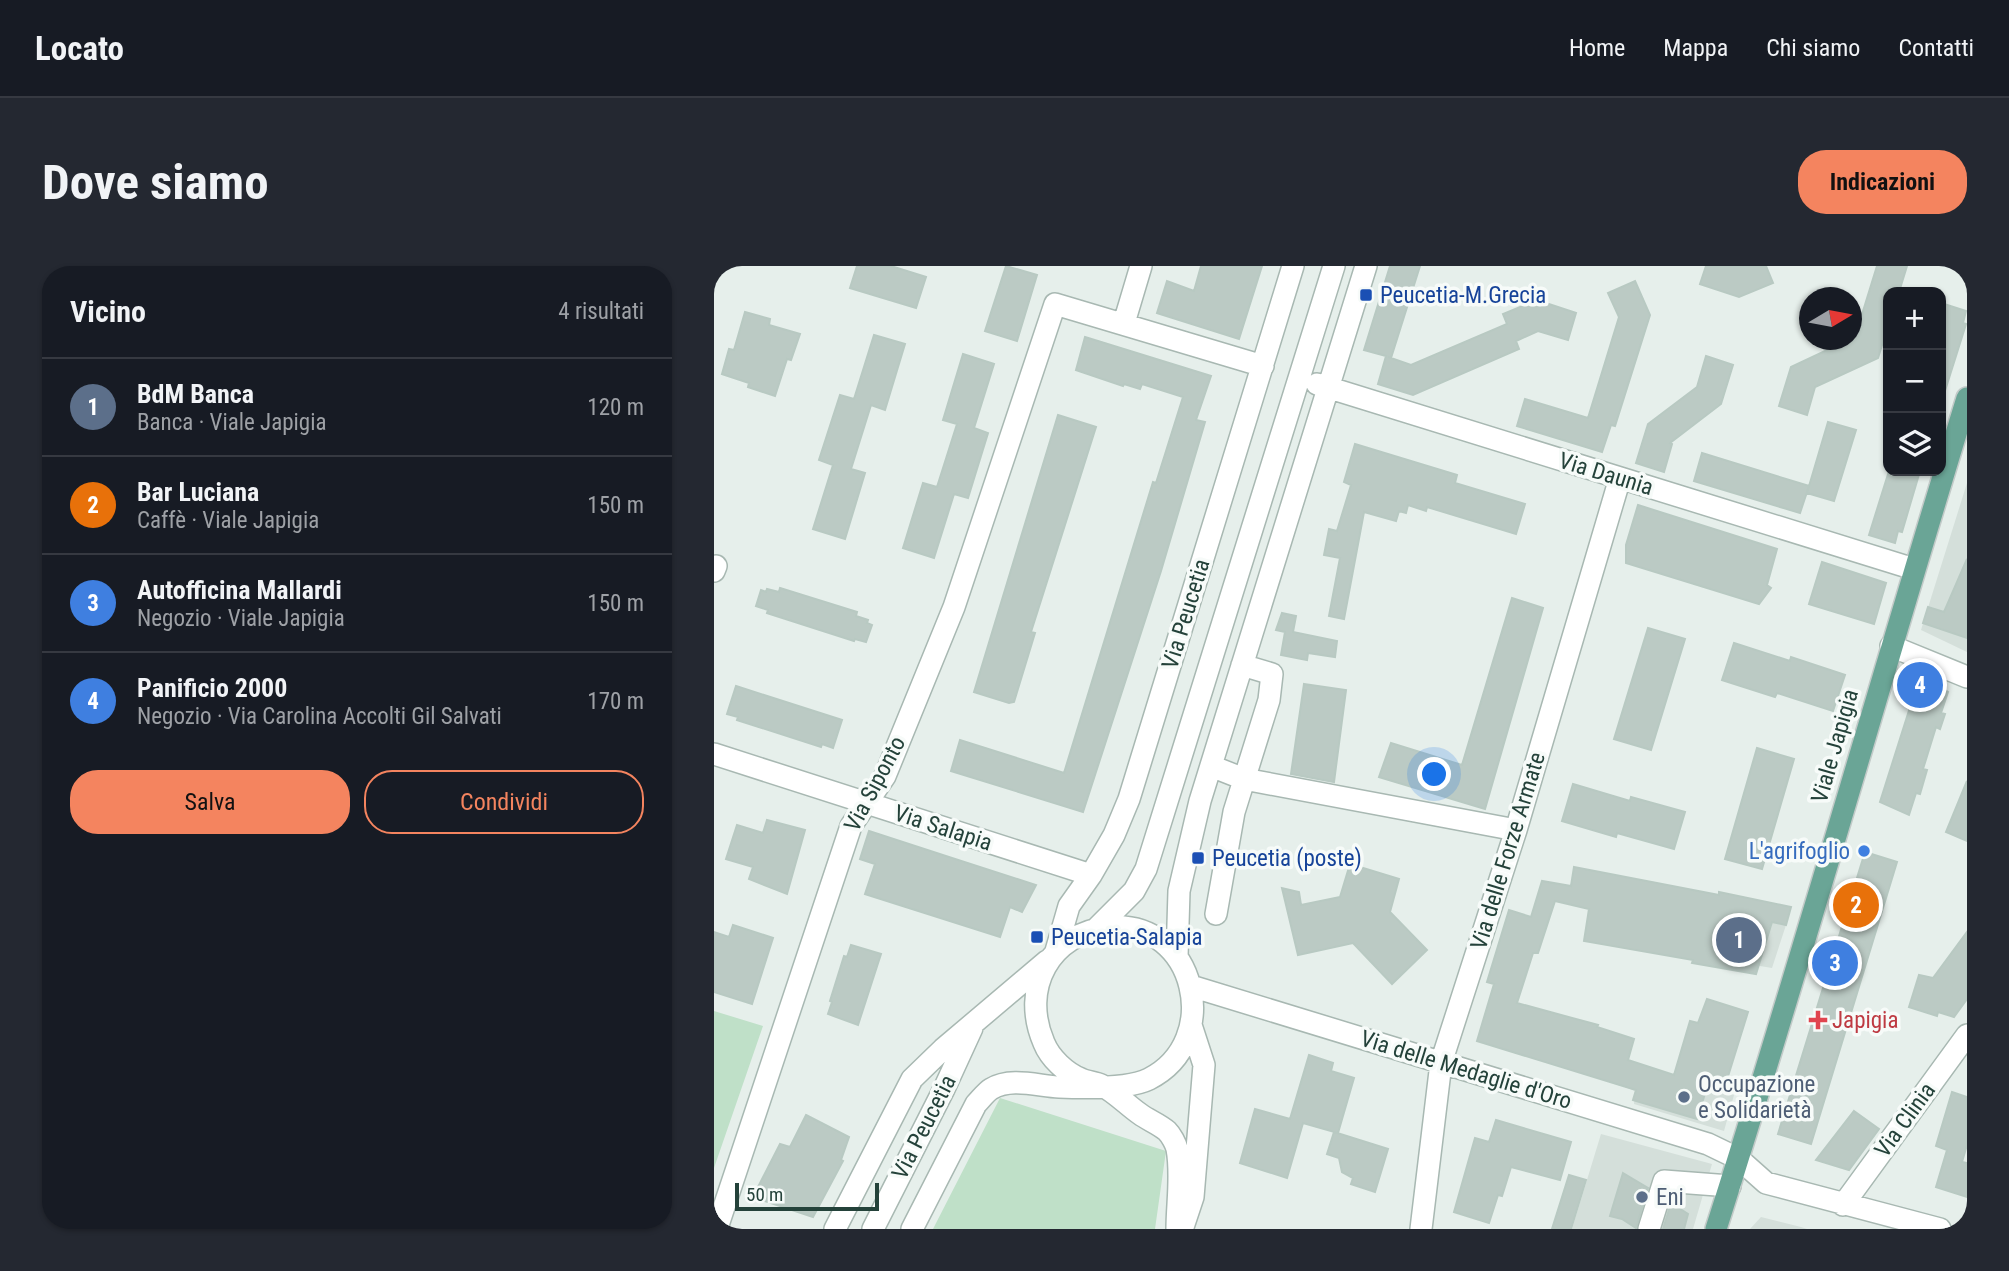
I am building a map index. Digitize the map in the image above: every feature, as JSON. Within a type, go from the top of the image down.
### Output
[{"type":"main road","name":"Viale Japigia","points":[[1716,1229],[1967,398]]},
{"type":"street","points":[[1141,266],[1124,323],[1263,366]]},
{"type":"street","name":"Via Peucetia","points":[[1177,1229],[1177,1147],[1168,1132],[1101,1086],[1079,1078],[1060,1065],[1045,1047],[1036,1025],[1034,1002],[1039,979],[1053,955],[1069,906],[1114,835],[1129,799],[1293,266]]},
{"type":"street","points":[[1096,929],[1134,891],[1146,869],[1334,266]]},
{"type":"street","name":"Via Peucetia","points":[[1177,957],[1179,891],[1200,801],[1366,266]]},
{"type":"street","name":"Via Siponto","points":[[717,1228],[851,826],[885,776],[954,607],[1055,304],[1124,323]]},
{"type":"street","name":"Via Daunia","points":[[1299,378],[1914,569]]},
{"type":"street","name":"Via delle Forze Armate","points":[[1421,1229],[1441,1063],[1516,830],[1620,478]]},
{"type":"street","points":[[1891,646],[1967,677]]},
{"type":"street","points":[[1216,914],[1234,812],[1269,700],[1272,674],[1242,665]]},
{"type":"street","name":"Via Salapia","points":[[714,754],[1091,875]]},
{"type":"street","points":[[1211,766],[1244,779],[1516,830]]},
{"type":"street","points":[[1200,801],[1234,812]]},
{"type":"street","name":"Via Peucetia","points":[[835,1229],[912,1079],[1074,937],[1096,929],[1118,927],[1140,931],[1160,942],[1177,957],[1191,986],[1194,1005],[1191,1025],[1183,1047],[1168,1066],[1148,1079],[1125,1086],[1059,1087],[1009,1084],[991,1089],[976,1104],[912,1229]]},
{"type":"street","name":"Via delle Medaglie d'Oro","points":[[1191,986],[1708,1144],[1739,1159],[1766,1183],[1940,1229]]},
{"type":"street","name":"Via Peucetia","points":[[873,1229],[944,1089],[974,1023]]},
{"type":"street","points":[[1183,1229],[1193,1197],[1204,1065],[1191,1025]]},
{"type":"street","name":"Via Clinia","points":[[1843,1205],[1967,1035]]},
{"type":"street","points":[[1649,1229],[1664,1181],[1730,1186]]},
{"type":"shaded area","points":[[1967,483],[1967,652],[1921,630]]},
{"type":"shaded area","points":[[1701,910],[1786,925],[1772,968],[1694,955]]},
{"type":"shaded area","name":"Occupazione e Solidarietà","points":[[1628,1061],[1734,1095],[1724,1131],[1634,1104],[1635,1091],[1620,1085]]},
{"type":"shaded area","name":"Eni","points":[[1601,1134],[1712,1164],[1693,1229],[1572,1229]]},
{"type":"shaded area","points":[[1761,1217],[1801,1227],[1807,1229],[1750,1229]]},
{"type":"green space","points":[[714,1011],[763,1026],[714,1168]]},
{"type":"green space","points":[[1000,1098],[1166,1151],[1155,1229],[933,1229]]},
{"type":"building","points":[[857,266],[891,266],[926,277],[916,308],[850,288]]},
{"type":"building","points":[[1006,266],[1037,275],[1017,341],[985,331]]},
{"type":"building","points":[[1201,266],[1262,266],[1239,339],[1157,313],[1167,281],[1194,291]]},
{"type":"building","points":[[1390,266],[1420,266],[1391,358],[1388,357],[1411,365],[1507,324],[1503,314],[1537,300],[1576,313],[1568,340],[1538,331],[1516,341],[1519,349],[1413,395],[1378,384],[1386,356],[1364,350]]},
{"type":"building","points":[[1706,266],[1766,266],[1773,283],[1739,297],[1700,284]]},
{"type":"building","points":[[1877,266],[1907,266],[1901,287],[1883,287],[1883,342],[1878,358],[1815,387],[1807,415],[1779,406],[1791,367],[1827,350],[1862,350],[1862,314]]},
{"type":"building","points":[[1635,281],[1650,315],[1615,426],[1611,425],[1602,452],[1517,426],[1525,399],[1588,418],[1619,317],[1608,293]]},
{"type":"building","points":[[1946,305],[1966,311],[1963,323],[1966,324],[1946,388]]},
{"type":"building","points":[[745,312],[770,319],[769,325],[800,334],[791,360],[787,359],[775,396],[722,374],[729,349],[734,350]]},
{"type":"building","points":[[874,335],[905,344],[885,410],[871,405],[851,469],[865,473],[845,539],[813,529],[833,465],[819,460],[840,395],[854,399]]},
{"type":"building","points":[[1085,337],[1211,376],[1196,420],[1205,422],[1161,571],[1083,812],[951,771],[960,740],[1064,773],[1153,482],[1156,483],[1183,397],[1142,384],[1140,389],[1124,384],[1123,386],[1076,370]]},
{"type":"building","points":[[963,354],[994,364],[974,428],[988,433],[968,498],[954,494],[934,558],[903,548],[923,483],[937,487],[957,424],[943,420]]},
{"type":"building","points":[[1706,356],[1733,365],[1721,404],[1670,443],[1672,444],[1664,472],[1636,463],[1648,424],[1697,387]]},
{"type":"building","points":[[1058,415],[1096,427],[1031,632],[1035,633],[1014,702],[1009,703],[974,692]]},
{"type":"building","points":[[1828,422],[1856,430],[1834,501],[1807,493]]},
{"type":"building","points":[[1355,444],[1457,475],[1455,483],[1525,504],[1516,534],[1427,507],[1426,511],[1408,505],[1406,513],[1399,511],[1396,521],[1364,512],[1344,619],[1329,616],[1340,558],[1324,555],[1329,529],[1337,531],[1351,485],[1344,482]]},
{"type":"building","points":[[1702,453],[1809,486],[1800,513],[1694,481]]},
{"type":"building","points":[[1887,476],[1919,476],[1902,532],[1898,531],[1895,543],[1869,535]]},
{"type":"building","points":[[1638,505],[1777,549],[1767,585],[1771,588],[1759,604],[1626,563],[1626,545]]},
{"type":"building","points":[[1967,559],[1967,638],[1923,623],[1928,607],[1944,612]]},
{"type":"building","points":[[1822,562],[1886,583],[1874,624],[1809,604]]},
{"type":"building","points":[[780,588],[857,612],[856,616],[868,620],[867,623],[872,625],[866,642],[854,641],[767,613],[768,610],[756,606],[761,590],[779,592]]},
{"type":"building","points":[[1512,598],[1543,608],[1485,809],[1379,777],[1391,743],[1462,765]]},
{"type":"building","points":[[1282,613],[1296,616],[1293,632],[1337,641],[1335,657],[1308,653],[1307,660],[1281,655],[1285,632],[1276,630]]},
{"type":"building","points":[[1648,628],[1685,639],[1651,750],[1614,739]]},
{"type":"building","points":[[1734,643],[1790,661],[1791,657],[1845,675],[1833,711],[1777,693],[1775,697],[1722,680]]},
{"type":"building","points":[[1919,679],[1934,683],[1948,692],[1941,713],[1945,714],[1940,729],[1936,727],[1923,769],[1927,770],[1920,794],[1916,793],[1909,815],[1880,802]]},
{"type":"building","points":[[1304,684],[1346,690],[1334,782],[1291,774]]},
{"type":"building","points":[[736,686],[842,720],[833,748],[822,744],[821,747],[737,720],[738,717],[727,714]]},
{"type":"building","points":[[1757,748],[1794,759],[1762,869],[1725,859]]},
{"type":"building","points":[[1967,781],[1967,841],[1946,832]]},
{"type":"building","points":[[1573,784],[1630,801],[1631,797],[1685,812],[1674,849],[1617,833],[1616,837],[1562,821]]},
{"type":"building","points":[[767,820],[805,830],[787,894],[749,879],[753,867],[726,859],[737,825],[763,833]]},
{"type":"building","points":[[869,831],[1036,885],[1022,912],[1010,907],[1000,937],[865,894],[875,864],[860,859]]},
{"type":"building","points":[[1865,852],[1897,862],[1811,1144],[1778,1134]]},
{"type":"building","points":[[1350,864],[1399,879],[1390,912],[1427,950],[1392,984],[1353,943],[1298,955],[1282,888],[1299,892],[1301,905],[1340,897]]},
{"type":"building","points":[[1574,867],[1791,907],[1786,925],[1772,922],[1756,974],[1584,941],[1589,909],[1555,901],[1538,953],[1533,953],[1517,1003],[1598,1025],[1597,1027],[1634,1039],[1628,1060],[1674,1075],[1690,1021],[1698,1023],[1707,999],[1748,1012],[1725,1086],[1709,1081],[1697,1119],[1633,1100],[1636,1090],[1477,1041],[1494,984],[1487,982],[1509,910],[1531,917],[1542,881],[1571,886]]},
{"type":"building","points":[[733,925],[773,938],[752,1004],[714,992],[714,932],[729,937]]},
{"type":"building","points":[[1967,932],[1967,999],[1954,1017],[1938,1012],[1937,1016],[1909,1007],[1919,975],[1933,978]]},
{"type":"building","points":[[851,945],[881,954],[858,1025],[828,1014],[844,956],[847,957]]},
{"type":"building","points":[[1309,1055],[1333,1063],[1331,1071],[1354,1078],[1338,1133],[1303,1123],[1287,1178],[1240,1163],[1255,1109],[1290,1119]]},
{"type":"building","points":[[1952,1092],[1967,1097],[1967,1145],[1962,1162],[1967,1163],[1967,1197],[1936,1187],[1947,1150],[1936,1146]]},
{"type":"building","points":[[1854,1111],[1879,1129],[1849,1170],[1816,1160]]},
{"type":"building","points":[[806,1115],[849,1137],[841,1160],[843,1161],[813,1217],[765,1201],[767,1194],[757,1189],[780,1144],[790,1147]]},
{"type":"building","points":[[1496,1120],[1571,1142],[1560,1180],[1511,1167],[1502,1196],[1498,1195],[1489,1223],[1454,1212],[1475,1138],[1489,1142]]},
{"type":"building","points":[[1334,1132],[1388,1149],[1375,1192],[1351,1184],[1353,1178],[1342,1172],[1339,1158],[1327,1154]]},
{"type":"building","points":[[1623,1173],[1648,1188],[1636,1228],[1622,1219],[1610,1216]]},
{"type":"building","points":[[1569,1175],[1586,1180],[1571,1229],[1552,1229]]},
{"type":"building","points":[[1671,1203],[1688,1214],[1684,1229],[1663,1229]]},
{"type":"place","name":"Peucetia-M.Grecia","points":[[1366,295]]},
{"type":"place","name":"Panificio 2000","points":[[1920,685]]},
{"type":"place","name":"L'agrifoglio","points":[[1864,851]]},
{"type":"place","name":"Peucetia (poste)","points":[[1198,858]]},
{"type":"place","name":"Bar Luciana","points":[[1856,905]]},
{"type":"place","name":"Peucetia-Salapia","points":[[1037,937]]},
{"type":"place","name":"BdM Banca","points":[[1739,940]]},
{"type":"place","name":"Autofficina Mallardi","points":[[1835,963]]},
{"type":"place","name":"Japigia","points":[[1818,1020]]},
{"type":"place","name":"Occupazione e Solidarietà","points":[[1684,1097]]},
{"type":"place","name":"Eni","points":[[1642,1197]]}]
